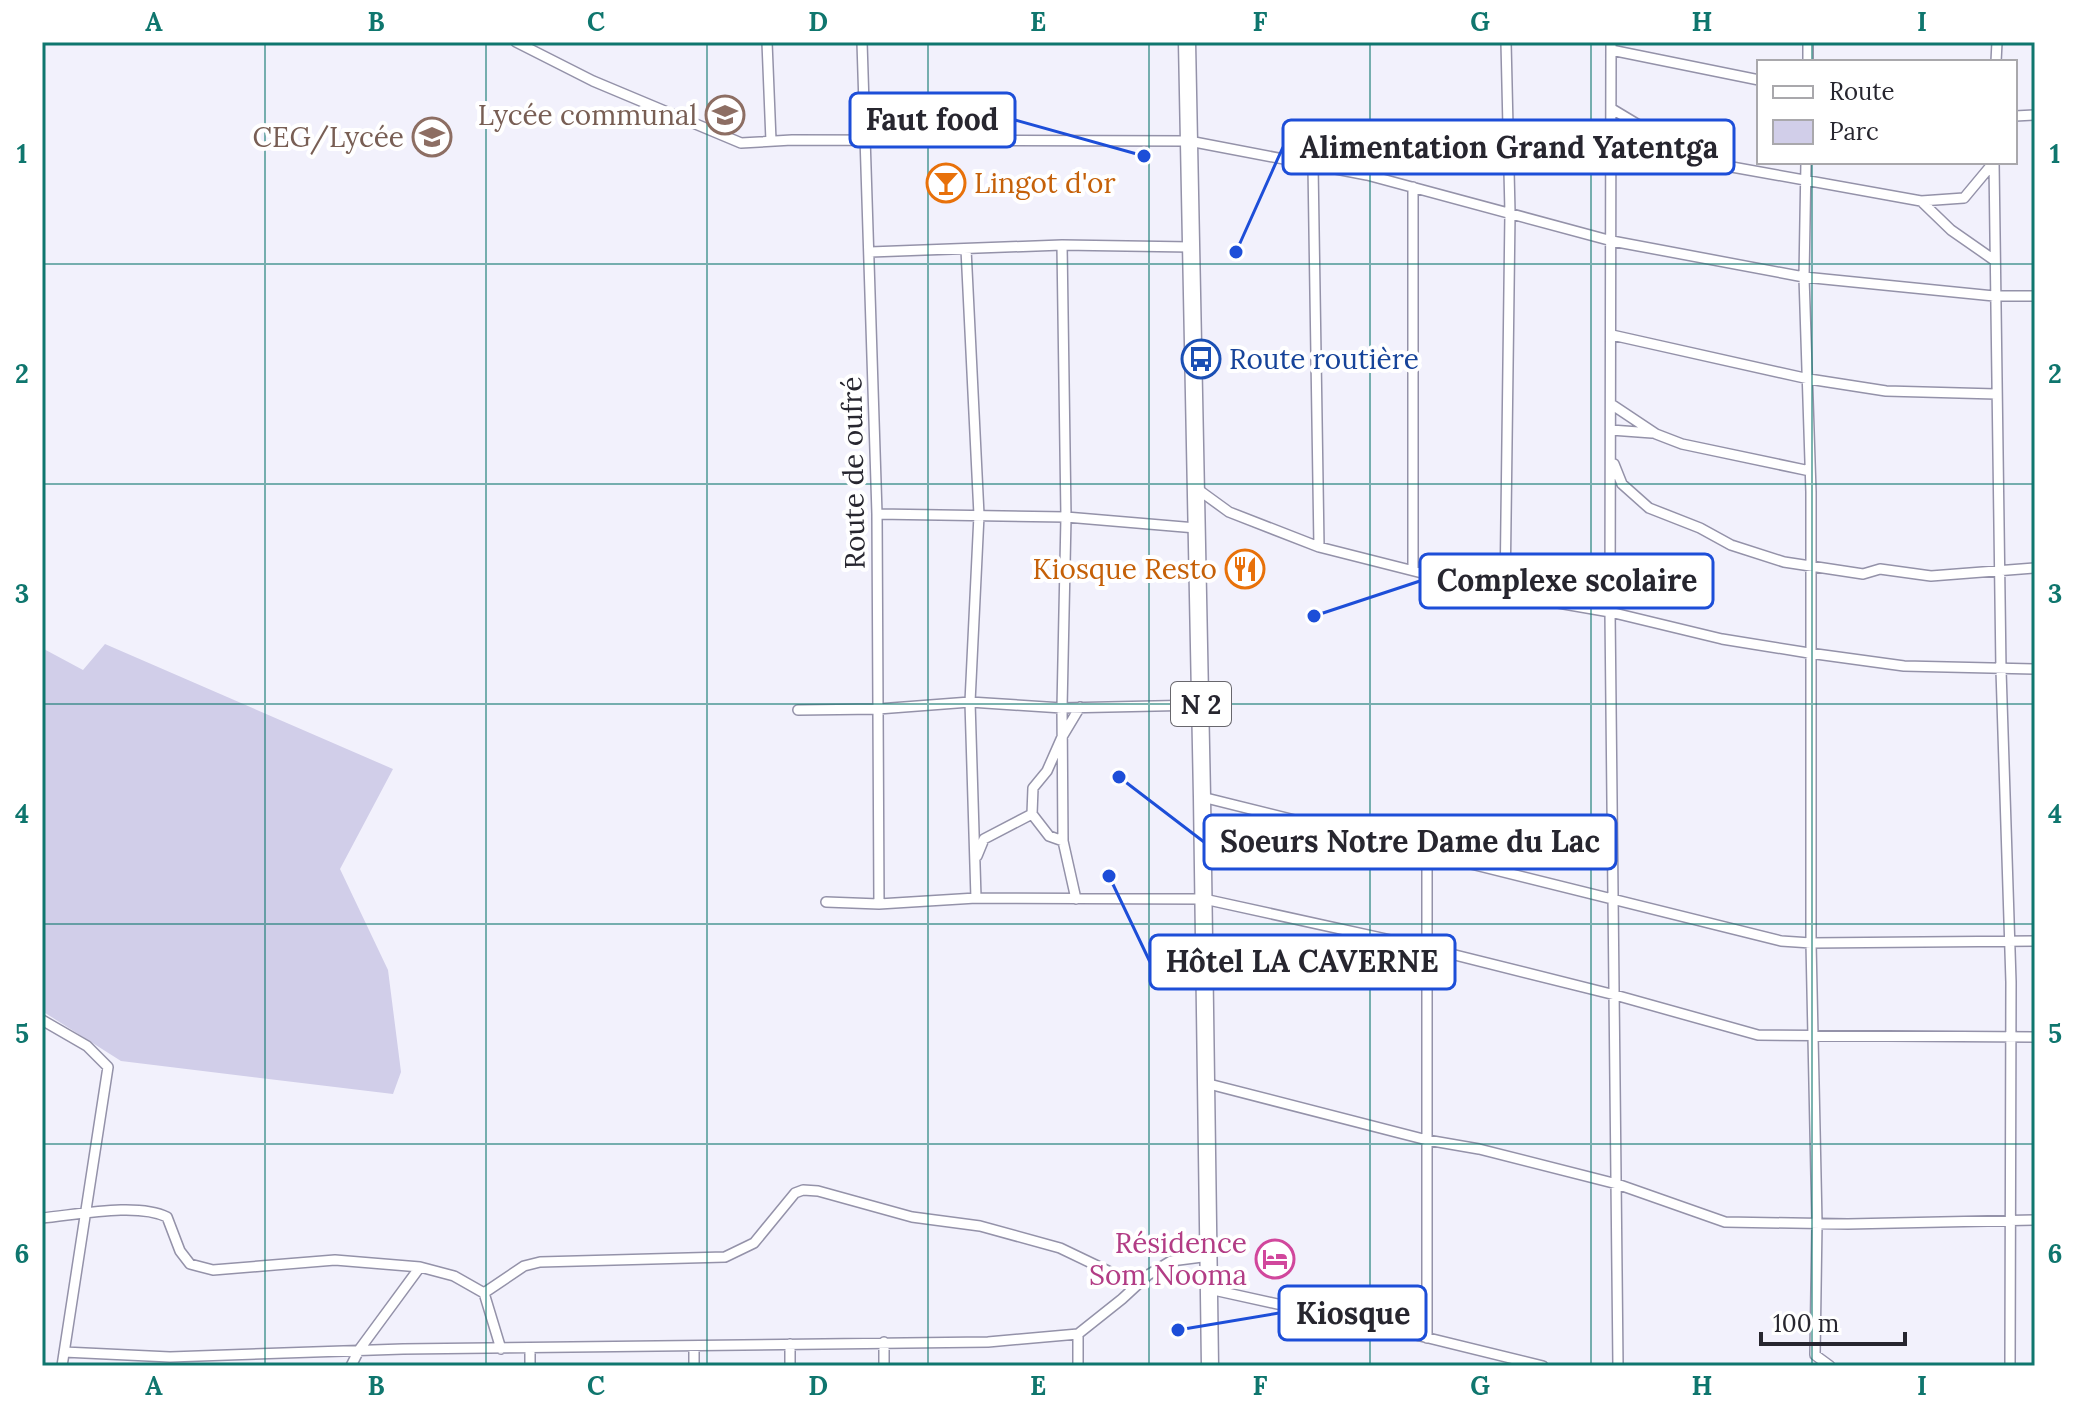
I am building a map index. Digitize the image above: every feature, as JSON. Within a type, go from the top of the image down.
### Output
[{"type":"main road","name":"N 2","points":[[1187,42],[1201,705],[1210,1366]]},
{"type":"street","points":[[516,42],[593,81],[741,143],[865,140],[1189,141],[1367,175],[1612,241],[1804,277],[1994,296],[2035,296]]},
{"type":"street","points":[[767,42],[771,141]]},
{"type":"street","name":"Route de oufré","points":[[862,42],[877,514],[879,904]]},
{"type":"street","points":[[1505,594],[1510,213],[1506,42]]},
{"type":"street","points":[[1618,1366],[1610,612],[1611,46],[1757,80]]},
{"type":"street","points":[[1612,109],[1677,148],[1732,167],[1921,201],[1964,198],[1992,164]]},
{"type":"street","points":[[1806,164],[1804,277],[1809,379],[1811,943],[1817,1223],[1815,1355],[1830,1366]]},
{"type":"street","points":[[1994,164],[2001,670],[2012,1037],[2010,1366]]},
{"type":"street","points":[[1313,165],[1319,547]]},
{"type":"street","points":[[1413,187],[1413,570]]},
{"type":"street","points":[[1921,201],[1951,230],[1994,260]]},
{"type":"street","points":[[870,252],[1062,245],[1191,247]]},
{"type":"street","points":[[1062,245],[1066,517],[1063,841],[1076,899]]},
{"type":"street","points":[[966,249],[979,515],[970,702],[976,898]]},
{"type":"street","points":[[1612,335],[1809,379],[1886,391],[1996,394]]},
{"type":"street","points":[[1611,404],[1656,434],[1682,444],[1810,471]]},
{"type":"street","points":[[1611,430],[1656,434]]},
{"type":"street","points":[[1611,459],[1622,484],[1649,508],[1700,528],[1731,545],[1784,562],[1863,574],[1880,569],[1931,576],[2035,568]]},
{"type":"street","points":[[1196,488],[1229,512],[1319,547],[1505,594],[1610,612],[1722,639],[1809,653],[1904,666],[2035,669]]},
{"type":"street","points":[[877,514],[1066,517],[1196,528]]},
{"type":"street","points":[[798,710],[878,709],[970,702],[1062,708],[1201,705]]},
{"type":"street","points":[[1063,841],[1049,836],[1032,814],[1033,788],[1047,771],[1080,707]]},
{"type":"street","points":[[1202,797],[1781,941],[2035,941]]},
{"type":"street","points":[[975,862],[984,839],[1032,814]]},
{"type":"street","points":[[1427,852],[1427,1338]]},
{"type":"street","points":[[826,902],[879,904],[976,898],[1204,899],[1427,948],[1758,1035],[2035,1037]]},
{"type":"street","points":[[42,1020],[87,1046],[108,1067],[62,1366]]},
{"type":"street","points":[[1205,1083],[1427,1140],[1479,1149],[1617,1184],[1725,1222],[2035,1220]]},
{"type":"street","points":[[484,1293],[524,1266],[540,1262],[725,1257],[754,1243],[795,1193],[803,1190],[818,1191],[912,1217],[980,1226],[1060,1248],[1135,1287]]},
{"type":"street","points":[[42,1218],[156,1212],[167,1217],[180,1251],[190,1264],[213,1270],[335,1260],[420,1267],[454,1276],[484,1293],[501,1349]]},
{"type":"street","points":[[64,1352],[170,1357],[264,1356],[359,1350],[988,1342],[1078,1334],[1148,1275],[1171,1261],[1210,1256]]},
{"type":"street","points":[[351,1366],[359,1350],[420,1267]]},
{"type":"street","points":[[1209,1289],[1543,1366]]},
{"type":"street","points":[[1078,1334],[1078,1366]]},
{"type":"street","points":[[884,1342],[884,1366]]},
{"type":"street","points":[[790,1344],[790,1366]]},
{"type":"street","points":[[694,1346],[694,1366]]},
{"type":"street","points":[[530,1349],[530,1366]]},
{"type":"green space","points":[[105,644],[393,769],[340,869],[388,970],[401,1072],[393,1094],[121,1061],[42,1011],[42,648],[83,670]]},
{"type":"place","name":"Lycée communal","points":[[725,115]]},
{"type":"place","name":"CEG/Lycée","points":[[432,137]]},
{"type":"place","name":"Faut food","points":[[1144,156]]},
{"type":"place","name":"Lingot d'or","points":[[946,183]]},
{"type":"place","name":"Alimentation Grand Yatentga","points":[[1236,252]]},
{"type":"place","name":"Route routière","points":[[1201,359]]},
{"type":"place","name":"Kiosque Resto","points":[[1245,569]]},
{"type":"place","name":"Complexe scolaire","points":[[1314,616]]},
{"type":"place","name":"Soeurs Notre Dame du Lac","points":[[1119,777]]},
{"type":"place","name":"Hôtel LA CAVERNE","points":[[1109,876]]},
{"type":"place","name":"Résidence Som Nooma","points":[[1275,1259]]},
{"type":"place","name":"Kiosque","points":[[1178,1330]]}]
